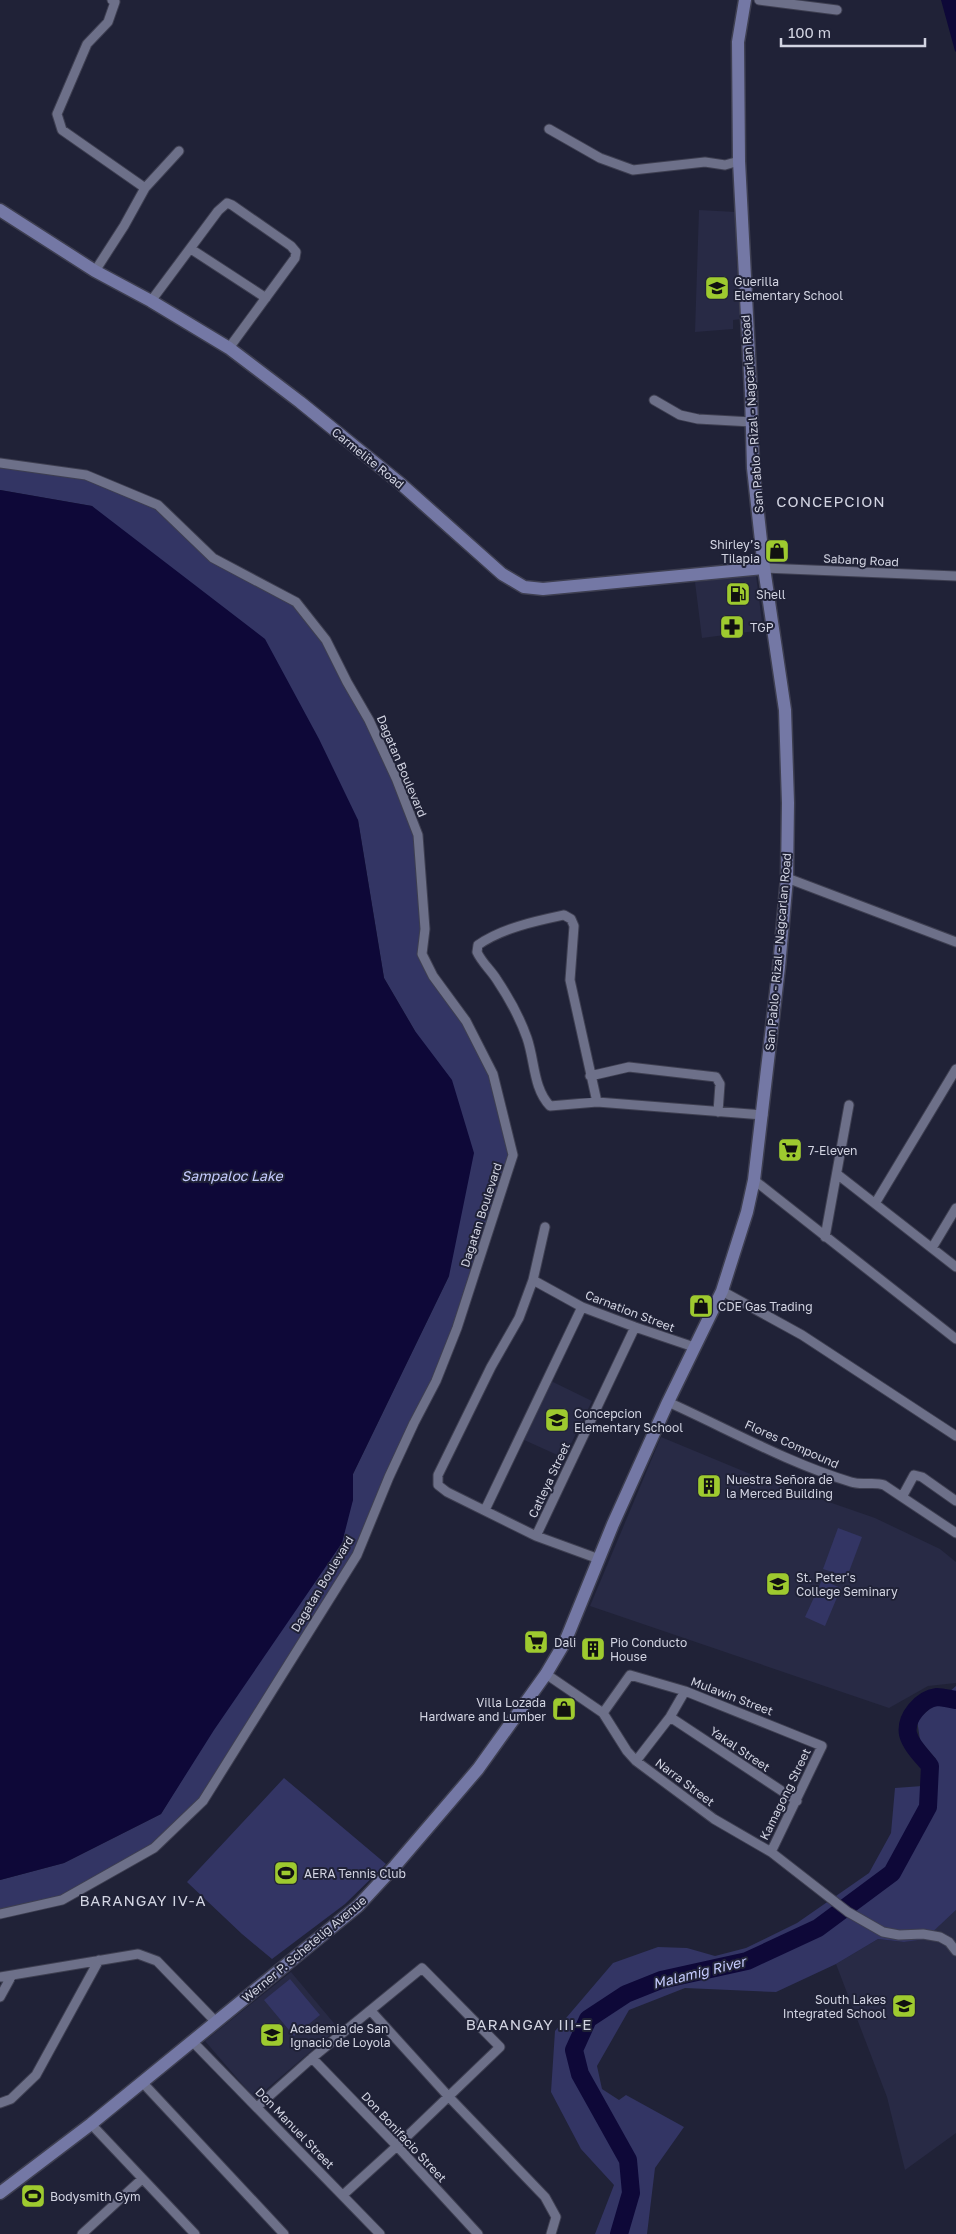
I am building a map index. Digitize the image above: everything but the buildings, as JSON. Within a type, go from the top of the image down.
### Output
[{"type":"main road","name":"San Pablo - Rizal - Nagcarlan Road","points":[[582,1601],[668,1402],[722,1291],[747,1212],[754,1180],[763,1115],[787,878],[788,803],[784,710],[764,568],[753,468],[739,161],[738,42],[745,0]]},
{"type":"main road","name":"Carmelite Road","points":[[0,210],[95,271],[151,301],[229,348],[300,402],[401,484],[489,564],[524,588],[543,589],[764,568]]},
{"type":"main road","name":"Werner P. Schetelig Avenue","points":[[0,2193],[91,2124],[367,1898],[478,1769],[546,1674],[566,1642],[582,1601]]},
{"type":"street","points":[[112,0],[115,2],[108,22],[87,44],[57,114],[62,130],[146,188]]},
{"type":"street","points":[[759,0],[837,10]]},
{"type":"street","points":[[549,129],[600,158],[634,170],[705,162],[725,165],[739,161]]},
{"type":"street","points":[[95,271],[146,188],[178,151]]},
{"type":"street","points":[[151,301],[223,205],[228,203],[232,205],[291,246],[296,252],[295,258],[229,348]]},
{"type":"street","points":[[191,249],[266,298]]},
{"type":"street","points":[[654,400],[680,415],[698,419],[752,422]]},
{"type":"street","name":"Dagatan Boulevard","points":[[0,463],[86,475],[158,505],[212,558],[296,602],[326,640],[373,728],[396,778],[418,835],[425,929],[422,954],[433,976],[466,1021],[493,1074],[513,1155],[457,1328],[436,1380],[389,1477],[357,1555],[203,1801],[154,1848],[70,1896],[62,1900],[0,1914]]},
{"type":"street","name":"Sabang Road","points":[[764,568],[956,576]]},
{"type":"street","points":[[787,878],[956,942]]},
{"type":"street","points":[[597,1102],[570,980],[574,926],[571,919],[564,915],[547,918],[487,939],[478,945],[476,952],[496,979],[517,1014],[527,1037],[543,1098],[550,1106],[597,1102],[763,1115]]},
{"type":"street","points":[[590,1076],[629,1067],[716,1077],[720,1084],[718,1112]]},
{"type":"street","points":[[876,1202],[956,1069]]},
{"type":"street","points":[[825,1237],[849,1105]]},
{"type":"street","points":[[837,1174],[876,1202],[956,1267]]},
{"type":"street","points":[[754,1180],[956,1339]]},
{"type":"street","points":[[932,1248],[956,1208]]},
{"type":"street","points":[[545,1227],[533,1280],[519,1318],[491,1367],[438,1475],[438,1485],[447,1492],[536,1536],[599,1558]]},
{"type":"street","name":"Carnation Street","points":[[533,1280],[582,1307],[694,1347]]},
{"type":"street","points":[[722,1291],[802,1335],[956,1436]]},
{"type":"street","points":[[485,1510],[582,1307]]},
{"type":"street","name":"Catleya Street","points":[[536,1536],[635,1327]]},
{"type":"street","name":"Flores Compound","points":[[668,1402],[816,1470],[863,1485],[875,1482],[884,1485],[956,1533]]},
{"type":"street","points":[[902,1497],[914,1475],[922,1477],[956,1500]]},
{"type":"street","name":"Narra Street","points":[[546,1674],[603,1713],[636,1761],[714,1819],[771,1852],[848,1912],[883,1932],[899,1935],[923,1934],[940,1937],[949,1942],[956,1951]]},
{"type":"street","name":"Mulawin Street","points":[[603,1713],[630,1675],[685,1691],[822,1746]]},
{"type":"street","points":[[636,1761],[670,1717],[685,1691]]},
{"type":"street","name":"Yakal Street","points":[[670,1717],[797,1801]]},
{"type":"street","name":"Kamagong Street","points":[[771,1852],[822,1746]]},
{"type":"street","points":[[0,1977],[11,1977],[138,1954],[157,1961],[216,2022]]},
{"type":"street","points":[[0,2103],[11,2099],[36,2075],[99,1960]]},
{"type":"street","points":[[256,2107],[312,2058],[422,1968],[500,2046],[449,2097],[343,2195]]},
{"type":"street","points":[[0,1997],[11,1977]]},
{"type":"street","points":[[371,2010],[449,2097],[544,2197],[556,2217],[551,2234]]},
{"type":"street","name":"Don Manuel Street","points":[[192,2041],[380,2234]]},
{"type":"street","name":"Don Bonifacio Street","points":[[312,2058],[478,2234]]},
{"type":"street","points":[[142,2082],[284,2234]]},
{"type":"street","points":[[91,2124],[195,2234]]},
{"type":"street","points":[[82,2234],[142,2179]]},
{"type":"shaded area","name":"Guerilla Elementary School","points":[[699,210],[736,212],[736,257],[741,319],[733,320],[733,329],[695,332]]},
{"type":"shaded area","points":[[0,463],[86,475],[158,505],[213,558],[296,602],[326,640],[418,835],[422,954],[466,1021],[493,1074],[513,1155],[457,1328],[357,1555],[203,1801],[154,1848],[62,1900],[0,1914],[0,1880],[64,1863],[161,1814],[353,1500],[353,1474],[449,1276],[415,1031],[384,978],[358,820],[92,506],[0,490]]},
{"type":"shaded area","points":[[756,575],[763,630],[702,638],[695,582]]},
{"type":"shaded area","name":"Concepcion Elementary School","points":[[551,1381],[592,1401],[564,1458],[522,1439]]},
{"type":"shaded area","name":"St. Peter's College Seminary","points":[[661,1437],[760,1478],[875,1518],[940,1549],[956,1562],[956,1683],[928,1686],[889,1708],[590,1606]]},
{"type":"shaded area","points":[[838,1528],[862,1537],[847,1577],[823,1569]]},
{"type":"shaded area","points":[[822,1580],[841,1588],[825,1626],[805,1617]]},
{"type":"shaded area","points":[[956,1686],[956,1910],[925,1939],[904,1942],[878,1939],[836,1964],[776,1992],[685,1988],[629,2010],[597,2066],[602,2089],[619,2100],[626,2095],[684,2127],[655,2168],[647,2234],[595,2234],[614,2185],[581,2149],[551,2092],[555,2031],[613,1963],[658,1947],[687,1948],[715,1956],[746,1948],[797,1923],[869,1873],[891,1833],[895,1788],[936,1785],[936,1759],[920,1740],[917,1720]]},
{"type":"shaded area","name":"AERA Tennis Club","points":[[284,1778],[386,1864],[345,1904],[272,1959],[242,1934],[187,1882]]},
{"type":"shaded area","name":"South Lakes Integrated School","points":[[956,1910],[956,2133],[905,2170],[887,2097],[836,1964],[878,1939],[904,1942],[925,1938]]},
{"type":"shaded area","name":"Academia de San Ignacio de Loyola","points":[[291,1972],[338,2028],[255,2099],[205,2041]]},
{"type":"shaded area","points":[[290,1979],[320,2015],[294,2036],[264,2000]]},
{"type":"water","points":[[941,0],[956,0],[956,52],[955,51]]},
{"type":"water","name":"Sampaloc Lake","points":[[0,490],[92,506],[265,639],[319,739],[358,820],[384,978],[415,1031],[452,1080],[474,1153],[449,1276],[353,1474],[353,1500],[342,1543],[214,1730],[161,1814],[64,1863],[0,1880]]},
{"type":"waterway","name":"Malamig River","points":[[619,2234],[631,2193],[628,2160],[580,2074],[574,2050],[588,2019],[626,1994],[661,1980],[747,1961],[818,1928],[892,1873],[928,1807],[930,1766],[914,1747],[908,1734],[909,1722],[915,1710],[925,1701],[937,1697],[956,1700]]},
{"type":"place","name":"Guerilla Elementary School","points":[[717,288]]},
{"type":"place","name":"Shirley’s Tilapia","points":[[777,551]]},
{"type":"place","name":"Shell","points":[[738,594]]},
{"type":"place","name":"TGP","points":[[732,627]]},
{"type":"place","name":"7-Eleven","points":[[790,1150]]},
{"type":"place","name":"CDE Gas Trading","points":[[701,1306]]},
{"type":"place","name":"Concepcion Elementary School","points":[[557,1420]]},
{"type":"place","name":"Nuestra Señora de la Merced Building","points":[[709,1486]]},
{"type":"place","name":"St. Peter's College Seminary","points":[[778,1584]]},
{"type":"place","name":"Dali","points":[[536,1642]]},
{"type":"place","name":"Pio Conducto House","points":[[593,1649]]},
{"type":"place","name":"Villa Lozada Hardware and Lumber","points":[[564,1709]]},
{"type":"place","name":"AERA Tennis Club","points":[[286,1873]]},
{"type":"place","name":"South Lakes Integrated School","points":[[904,2006]]},
{"type":"place","name":"Academia de San Ignacio de Loyola","points":[[272,2035]]},
{"type":"place","name":"Bodysmith Gym","points":[[33,2196]]},
{"type":"district","name":"CONCEPCION","points":[[831,501]]},
{"type":"district","name":"BARANGAY IV-A","points":[[143,1900]]},
{"type":"district","name":"BARANGAY III-E","points":[[529,2024]]}]
